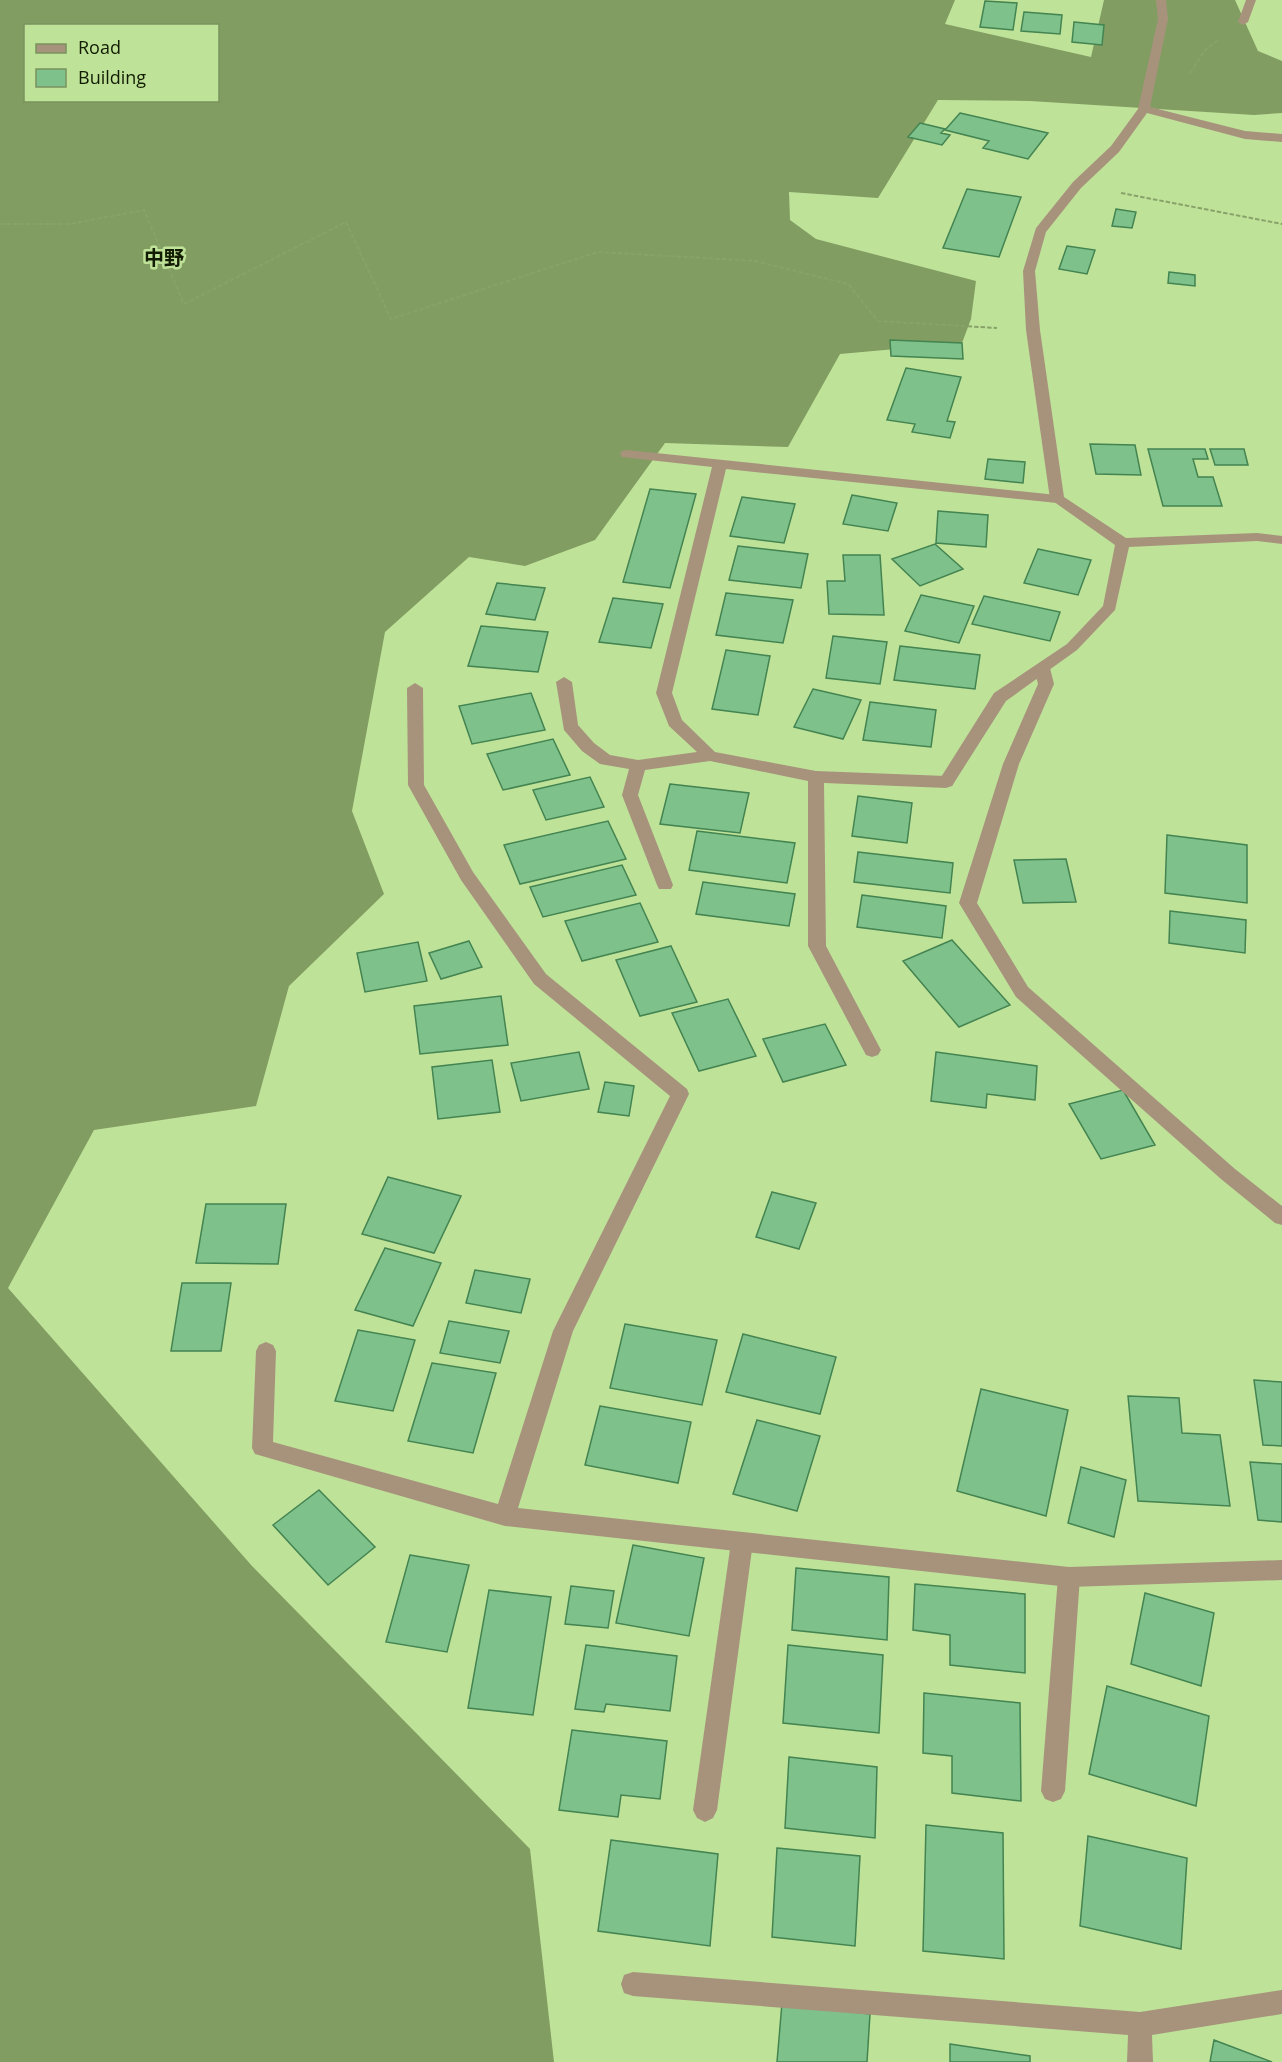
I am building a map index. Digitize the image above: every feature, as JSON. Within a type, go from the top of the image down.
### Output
[{"type":"street","points":[[1057,499],[1033,330],[1029,271],[1040,231],[1077,185],[1115,149],[1144,109],[1163,19],[1161,0]]},
{"type":"street","points":[[1243,22],[1251,0]]},
{"type":"street","points":[[1144,109],[1245,135],[1282,138]]},
{"type":"street","points":[[627,454],[1057,499],[1123,543],[1257,537],[1282,540]]},
{"type":"street","points":[[710,756],[675,723],[664,693],[720,464]]},
{"type":"street","points":[[564,682],[570,726],[588,747],[606,760],[638,765],[710,756],[816,777],[946,782],[1000,697],[1072,647],[1110,607],[1123,543]]},
{"type":"street","points":[[1042,668],[1046,684],[1029,717],[992,821],[968,903],[1022,992],[1228,1173],[1282,1217]]},
{"type":"street","points":[[416,688],[416,785],[467,876],[540,979],[680,1094],[563,1331],[506,1516]]},
{"type":"street","points":[[638,765],[630,795],[665,885]]},
{"type":"street","points":[[816,777],[817,946],[872,1050]]},
{"type":"street","points":[[266,1351],[262,1448],[506,1516],[1068,1577],[1282,1570]]},
{"type":"street","points":[[705,1810],[742,1542]]},
{"type":"street","points":[[1053,1791],[1068,1577]]},
{"type":"street","points":[[633,1984],[1140,2024],[1282,2002]]},
{"type":"street","points":[[1140,2024],[1140,2062]]},
{"type":"path","points":[[1144,109],[1175,96],[1205,50],[1243,22]]},
{"type":"path","points":[[1077,185],[1282,224]]},
{"type":"path","points":[[0,224],[70,224],[144,210],[184,304],[346,222],[391,319],[598,252],[755,261],[848,284],[878,321],[1033,330]]},
{"type":"green space","points":[[0,0],[955,0],[945,24],[1091,57],[1104,0],[1235,0],[1258,51],[1282,61],[1282,113],[1254,115],[1030,101],[938,100],[878,198],[789,192],[790,220],[816,239],[976,281],[971,319],[962,343],[840,354],[788,447],[665,443],[595,540],[525,566],[469,557],[385,632],[352,811],[384,894],[289,986],[256,1106],[94,1130],[8,1288],[252,1566],[530,1849],[554,2062],[0,2062]]},
{"type":"building","points":[[985,1],[1017,3],[1013,30],[980,27]]},
{"type":"building","points":[[1024,12],[1062,15],[1060,34],[1021,31]]},
{"type":"building","points":[[1074,22],[1104,25],[1102,45],[1072,42]]},
{"type":"building","points":[[960,113],[1048,133],[1028,159],[983,148],[989,141],[945,130]]},
{"type":"building","points":[[920,123],[945,129],[941,133],[950,135],[942,145],[908,137]]},
{"type":"building","points":[[967,189],[1021,197],[999,257],[943,248]]},
{"type":"building","points":[[1116,209],[1136,212],[1132,228],[1112,226]]},
{"type":"building","points":[[1067,246],[1095,250],[1087,274],[1059,269]]},
{"type":"building","points":[[1169,272],[1195,275],[1195,286],[1168,283]]},
{"type":"building","points":[[890,340],[962,343],[963,359],[891,356]]},
{"type":"building","points":[[906,368],[961,377],[947,421],[955,422],[950,438],[912,432],[915,424],[887,420]]},
{"type":"building","points":[[1090,444],[1135,445],[1141,475],[1096,474]]},
{"type":"building","points":[[1148,449],[1205,449],[1208,459],[1193,459],[1198,477],[1213,477],[1222,506],[1163,506]]},
{"type":"building","points":[[1210,449],[1244,449],[1248,465],[1215,465]]},
{"type":"building","points":[[988,459],[1025,462],[1023,483],[985,479]]},
{"type":"building","points":[[650,489],[696,494],[670,588],[623,582]]},
{"type":"building","points":[[852,495],[897,503],[888,531],[843,524]]},
{"type":"building","points":[[742,497],[795,504],[784,543],[730,536]]},
{"type":"building","points":[[938,511],[988,515],[986,547],[936,543]]},
{"type":"building","points":[[935,544],[963,569],[920,586],[892,559]]},
{"type":"building","points":[[738,546],[808,554],[801,588],[729,580]]},
{"type":"building","points":[[1038,549],[1091,560],[1078,595],[1024,583]]},
{"type":"building","points":[[843,555],[880,555],[884,615],[829,614],[827,581],[845,581]]},
{"type":"building","points":[[497,583],[545,588],[535,620],[486,614]]},
{"type":"building","points":[[726,593],[793,600],[783,643],[716,635]]},
{"type":"building","points":[[921,595],[974,606],[959,643],[905,631]]},
{"type":"building","points":[[984,596],[1060,612],[1050,641],[972,624]]},
{"type":"building","points":[[613,598],[663,604],[651,648],[599,642]]},
{"type":"building","points":[[481,626],[548,632],[538,672],[468,666]]},
{"type":"building","points":[[833,636],[887,642],[880,684],[826,678]]},
{"type":"building","points":[[900,646],[980,655],[975,689],[894,680]]},
{"type":"building","points":[[726,650],[770,656],[758,715],[712,709]]},
{"type":"building","points":[[813,689],[861,700],[843,739],[794,727]]},
{"type":"building","points":[[531,693],[545,730],[472,744],[459,706]]},
{"type":"building","points":[[870,702],[936,710],[931,747],[863,740]]},
{"type":"building","points":[[553,739],[570,775],[503,790],[487,754]]},
{"type":"building","points":[[590,777],[604,807],[546,820],[533,790]]},
{"type":"building","points":[[670,784],[749,793],[740,833],[660,824]]},
{"type":"building","points":[[858,796],[912,803],[907,843],[852,836]]},
{"type":"building","points":[[608,821],[626,859],[520,884],[504,845]]},
{"type":"building","points":[[697,831],[795,843],[787,883],[689,870]]},
{"type":"building","points":[[1167,835],[1247,845],[1247,903],[1165,893]]},
{"type":"building","points":[[858,852],[953,863],[950,893],[854,882]]},
{"type":"building","points":[[1066,859],[1076,902],[1023,903],[1014,860]]},
{"type":"building","points":[[622,865],[636,895],[543,917],[530,887]]},
{"type":"building","points":[[703,882],[795,894],[789,926],[696,914]]},
{"type":"building","points":[[862,895],[946,906],[942,938],[857,927]]},
{"type":"building","points":[[640,903],[658,942],[582,961],[565,921]]},
{"type":"building","points":[[1170,911],[1246,920],[1245,953],[1169,943]]},
{"type":"building","points":[[952,940],[1010,1005],[959,1027],[903,961]]},
{"type":"building","points":[[469,941],[482,967],[441,979],[429,953]]},
{"type":"building","points":[[418,942],[427,981],[365,992],[357,953]]},
{"type":"building","points":[[671,946],[697,1002],[640,1016],[616,960]]},
{"type":"building","points":[[501,996],[508,1045],[420,1054],[414,1006]]},
{"type":"building","points":[[728,999],[756,1056],[699,1071],[672,1013]]},
{"type":"building","points":[[825,1024],[846,1065],[783,1082],[763,1039]]},
{"type":"building","points":[[579,1052],[589,1089],[521,1101],[511,1063]]},
{"type":"building","points":[[936,1052],[1037,1066],[1035,1100],[987,1094],[986,1108],[931,1101]]},
{"type":"building","points":[[492,1060],[500,1112],[438,1119],[432,1067]]},
{"type":"building","points":[[605,1082],[634,1086],[629,1116],[598,1112]]},
{"type":"building","points":[[1123,1090],[1155,1145],[1101,1159],[1069,1104]]},
{"type":"building","points":[[388,1177],[461,1196],[434,1253],[362,1234]]},
{"type":"building","points":[[772,1192],[816,1203],[799,1249],[756,1237]]},
{"type":"building","points":[[206,1204],[286,1204],[278,1264],[196,1263]]},
{"type":"building","points":[[385,1248],[441,1263],[413,1326],[355,1310]]},
{"type":"building","points":[[475,1270],[530,1279],[521,1313],[466,1303]]},
{"type":"building","points":[[182,1283],[231,1283],[221,1351],[171,1351]]},
{"type":"building","points":[[449,1321],[509,1331],[500,1363],[440,1353]]},
{"type":"building","points":[[625,1324],[717,1340],[702,1405],[610,1388]]},
{"type":"building","points":[[358,1330],[415,1340],[393,1411],[335,1401]]},
{"type":"building","points":[[743,1334],[836,1357],[820,1414],[726,1392]]},
{"type":"building","points":[[432,1363],[496,1373],[473,1453],[408,1441]]},
{"type":"building","points":[[1254,1380],[1282,1382],[1282,1446],[1263,1445]]},
{"type":"building","points":[[981,1389],[1068,1410],[1046,1516],[957,1491]]},
{"type":"building","points":[[1128,1396],[1179,1398],[1182,1433],[1220,1435],[1230,1506],[1138,1501]]},
{"type":"building","points":[[600,1406],[691,1422],[678,1483],[585,1465]]},
{"type":"building","points":[[757,1420],[820,1436],[797,1511],[733,1494]]},
{"type":"building","points":[[1250,1462],[1282,1464],[1282,1522],[1258,1520]]},
{"type":"building","points":[[1081,1467],[1126,1480],[1114,1537],[1068,1523]]},
{"type":"building","points":[[319,1490],[375,1547],[328,1585],[273,1525]]},
{"type":"building","points":[[633,1545],[704,1558],[689,1636],[616,1623]]},
{"type":"building","points":[[410,1555],[469,1565],[447,1652],[386,1642]]},
{"type":"building","points":[[796,1568],[889,1577],[887,1640],[792,1630]]},
{"type":"building","points":[[915,1584],[1025,1594],[1025,1673],[950,1665],[950,1635],[913,1630]]},
{"type":"building","points":[[571,1586],[614,1591],[608,1628],[565,1624]]},
{"type":"building","points":[[489,1590],[551,1597],[533,1715],[468,1708]]},
{"type":"building","points":[[1145,1593],[1214,1613],[1201,1686],[1131,1664]]},
{"type":"building","points":[[586,1645],[677,1656],[670,1711],[606,1704],[604,1712],[575,1709]]},
{"type":"building","points":[[788,1645],[883,1655],[879,1733],[783,1723]]},
{"type":"building","points":[[1107,1686],[1209,1716],[1196,1806],[1089,1774]]},
{"type":"building","points":[[924,1693],[1020,1703],[1021,1801],[952,1793],[952,1756],[923,1753]]},
{"type":"building","points":[[572,1730],[667,1741],[660,1799],[621,1795],[618,1817],[559,1810]]},
{"type":"building","points":[[789,1757],[877,1767],[875,1838],[785,1828]]},
{"type":"building","points":[[926,1825],[1003,1833],[1004,1959],[923,1951]]},
{"type":"building","points":[[1088,1836],[1187,1858],[1181,1949],[1080,1926]]},
{"type":"building","points":[[611,1840],[718,1854],[710,1946],[598,1931]]},
{"type":"building","points":[[777,1848],[860,1856],[855,1946],[772,1937]]},
{"type":"building","points":[[782,2003],[870,2014],[867,2062],[777,2062]]},
{"type":"building","points":[[1214,2040],[1272,2062],[1210,2062]]},
{"type":"building","points":[[950,2044],[1030,2056],[1030,2062],[950,2062]]},
{"type":"district","name":"中野","points":[[164,257]]}]
